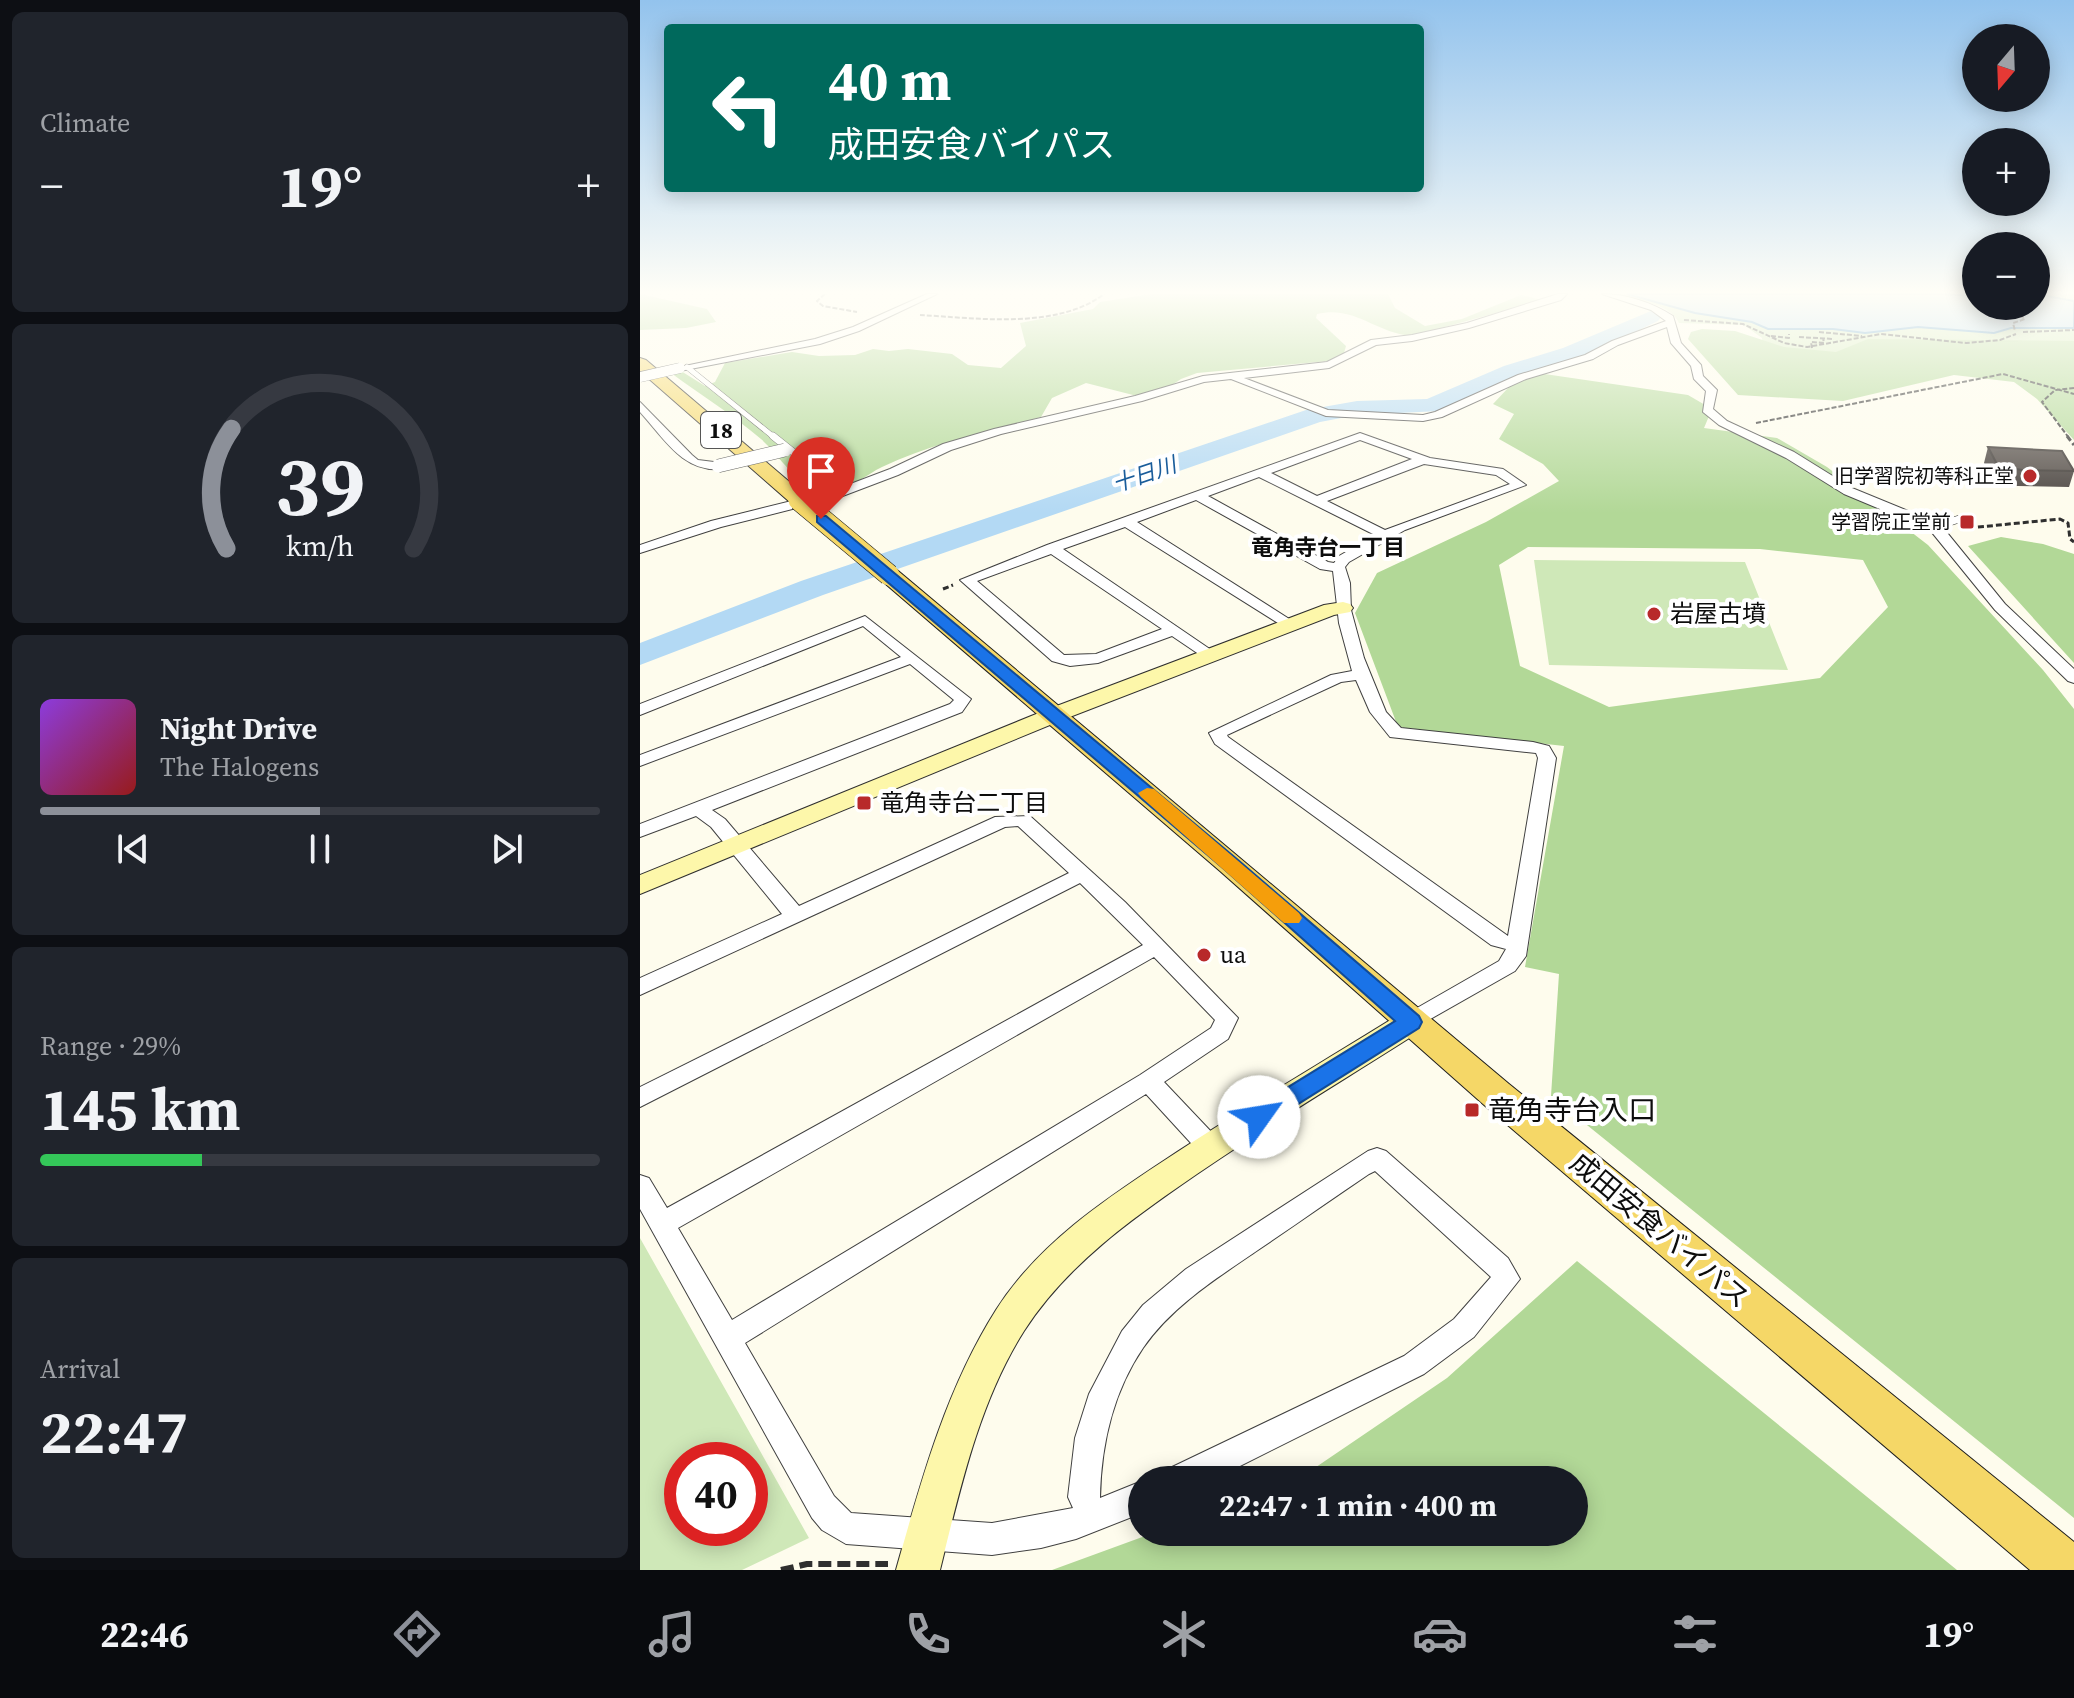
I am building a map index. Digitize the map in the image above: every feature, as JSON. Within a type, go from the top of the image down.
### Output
[{"type":"main road","name":"18","points":[[645,367],[794,495]]},
{"type":"main road","name":"成田安食バイパス","points":[[794,495],[1411,1022],[2069,1570]]},
{"type":"street","points":[[640,377],[688,367]]},
{"type":"street","points":[[640,549],[716,524],[836,494],[947,447],[998,431],[1150,396],[1203,379],[1309,367]]},
{"type":"street","points":[[1233,376],[1326,413],[1423,418],[1438,415],[1522,377],[1555,367]]},
{"type":"street","points":[[1696,367],[1698,377],[1712,390],[1707,410],[1848,491],[1937,529],[2000,607],[2074,678]]},
{"type":"street","points":[[640,405],[695,463],[718,466],[788,448]]},
{"type":"street","points":[[1171,631],[1089,661],[1066,662],[967,580],[1360,436],[1423,459],[1499,472],[1520,485],[1460,504],[1385,535],[1344,559],[1338,567]]},
{"type":"street","points":[[1318,500],[1423,459]]},
{"type":"street","points":[[1261,473],[1385,535]]},
{"type":"street","points":[[1198,496],[1325,566],[1338,567]]},
{"type":"street","points":[[1127,522],[1289,625]]},
{"type":"street","points":[[1052,548],[1212,656]]},
{"type":"street","points":[[911,1556],[983,1372],[1011,1319],[1057,1263],[1113,1213],[1210,1147],[1507,966],[1515,956],[1547,758],[1543,750],[1396,733],[1380,719],[1361,674],[1343,608],[1343,578],[1338,567]]},
{"type":"street","points":[[640,885],[1054,715],[1331,609],[1343,608]]},
{"type":"street","points":[[640,710],[865,620],[963,699],[956,708],[640,831]]},
{"type":"street","points":[[640,761],[912,658]]},
{"type":"street","points":[[1361,674],[1337,678],[1218,733],[1221,740],[1498,940],[1516,945]]},
{"type":"street","points":[[698,808],[736,844],[794,914]]},
{"type":"street","points":[[640,987],[1002,821],[1023,820],[1157,946],[1227,1018],[1220,1033],[1148,1081],[726,1339]]},
{"type":"street","points":[[640,1098],[1082,874]]},
{"type":"street","points":[[662,1224],[1157,946]]},
{"type":"street","points":[[1148,1081],[1210,1147]]},
{"type":"street","points":[[1092,1517],[1084,1497],[1090,1438],[1104,1394],[1132,1340],[1153,1314],[1196,1277],[1360,1167],[1377,1158],[1499,1266],[1506,1279],[1498,1289],[1464,1328],[1414,1365],[1208,1466]]},
{"type":"street","points":[[640,1185],[726,1339],[833,1519],[846,1528],[911,1556],[1041,1532],[1128,1503]]},
{"type":"lane","points":[[684,368],[803,460],[808,478],[794,495]]},
{"type":"lane","points":[[1937,529],[1959,519]]},
{"type":"path","points":[[1734,428],[2003,374],[2074,394]]},
{"type":"path","points":[[2074,388],[2055,390],[2042,402],[2074,445]]},
{"type":"path","points":[[1937,529],[2060,519],[2068,523],[2070,539],[2074,542]]},
{"type":"path","points":[[781,1570],[796,1563],[812,1562],[868,1569],[911,1556]]},
{"type":"green space","points":[[723,367],[1260,367],[1197,373],[1166,389],[1137,396],[1086,383],[1052,398],[1041,417],[921,451],[882,467],[845,488],[829,492],[804,483],[750,430],[671,373],[681,371],[705,386],[715,382]]},
{"type":"green space","points":[[1713,367],[2074,367],[2074,440],[2037,399],[2014,382],[1954,375],[1843,401],[1738,395]]},
{"type":"green space","points":[[1524,371],[1688,395],[1712,409],[1704,428],[1777,438],[1827,467],[1928,545],[2043,670],[2074,709],[2074,1518],[1551,1096],[1559,974],[1525,967],[1564,746],[1398,727],[1355,613],[1377,573],[1486,522],[1559,481],[1543,464],[1499,439],[1514,414],[1493,404]],"holes":[[[1528,547],[1760,549],[1863,560],[1888,607],[1820,678],[1609,707],[1520,666],[1499,565]]]},
{"type":"green space","points":[[2001,537],[2043,544],[2074,554],[2074,663],[1968,546]]},
{"type":"green space","name":"岩屋古墳","points":[[1534,560],[1745,562],[1788,670],[1549,665]]},
{"type":"green space","points":[[640,1238],[755,1442],[664,1442],[664,1546],[768,1546],[768,1465],[809,1538],[742,1570],[640,1570]]},
{"type":"green space","points":[[1577,1261],[1957,1570],[1052,1570],[1128,1542],[1128,1546],[1588,1546],[1588,1466],[1318,1466],[1447,1378]]},
{"type":"building","points":[[1988,447],[2062,451],[2074,471],[2022,470],[1998,466]]},
{"type":"waterway","name":"十日川","points":[[640,655],[812,588],[1315,415],[1357,408],[1431,406],[1524,367]]},
{"type":"slow traffic","points":[[1147,793],[1292,918]]},
{"type":"place","name":"旧学習院初等科正堂","points":[[2030,476]]},
{"type":"place","name":"学習院正堂前","points":[[1967,522]]},
{"type":"place","name":"岩屋古墳","points":[[1654,614]]},
{"type":"place","name":"竜角寺台二丁目","points":[[864,803]]},
{"type":"place","name":"ua","points":[[1204,955]]},
{"type":"place","name":"竜角寺台入口","points":[[1472,1110]]},
{"type":"district","name":"竜角寺台一丁目","points":[[1328,547]]},
{"type":"route","points":[[821,519],[1231,864],[1411,1022],[1259,1117]]}]
